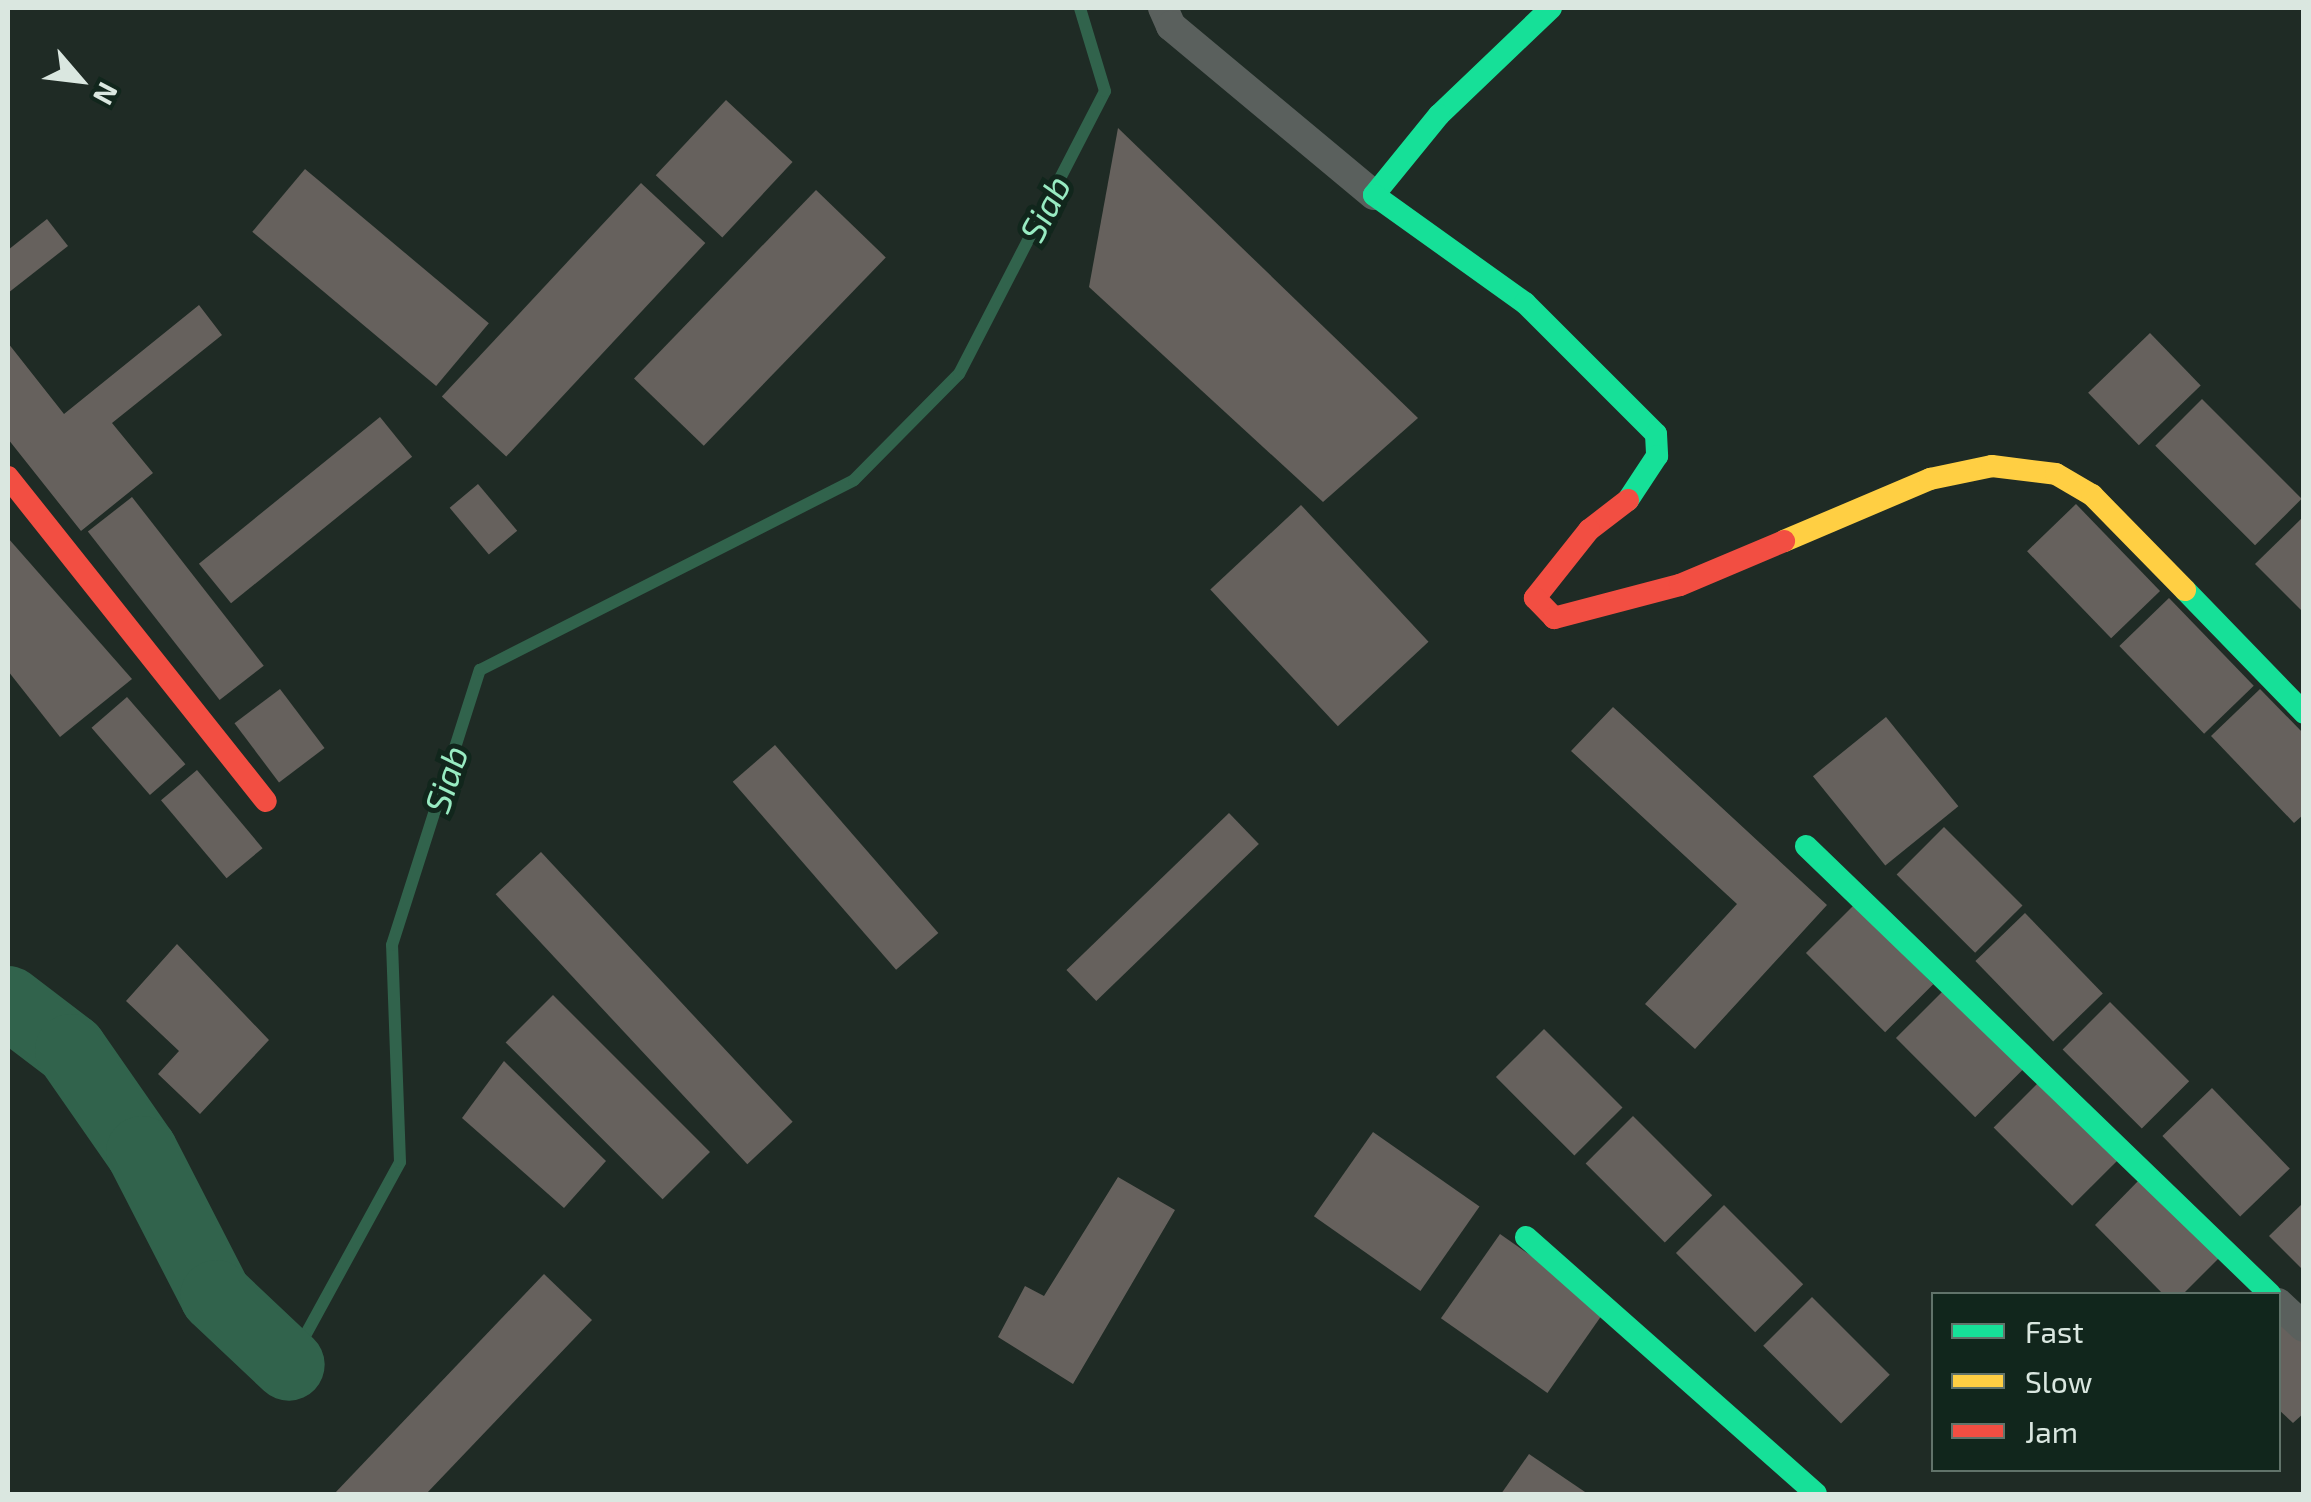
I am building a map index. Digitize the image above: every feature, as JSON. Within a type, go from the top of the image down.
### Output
[{"type":"street","points":[[1163,8],[1171,26],[1374,195],[1525,303],[1656,434],[1657,456],[1634,496],[1589,530],[1536,598],[1554,618],[1680,585],[1930,480],[2008,468],[2056,474],[2092,494],[2304,713]]},
{"type":"street","points":[[1374,195],[1439,115],[1552,8]]},
{"type":"street","points":[[10,486],[266,801]]},
{"type":"street","points":[[1806,846],[2268,1292]]},
{"type":"street","points":[[1526,1236],[1816,1494]]},
{"type":"street","points":[[2281,1306],[2304,1327]]},
{"type":"building","points":[[726,100],[793,162],[722,237],[656,175]]},
{"type":"building","points":[[1118,128],[1418,418],[1323,502],[1089,287]]},
{"type":"building","points":[[305,169],[489,323],[436,386],[252,232]]},
{"type":"building","points":[[641,183],[705,243],[506,457],[442,397]]},
{"type":"building","points":[[816,190],[886,257],[704,446],[634,378]]},
{"type":"building","points":[[47,219],[68,246],[8,293],[8,250]]},
{"type":"building","points":[[199,305],[222,335],[112,423],[153,473],[81,531],[8,439],[8,343],[64,414]]},
{"type":"building","points":[[2150,333],[2201,386],[2139,445],[2088,393]]},
{"type":"building","points":[[2202,399],[2302,499],[2255,545],[2155,446]]},
{"type":"building","points":[[380,417],[412,457],[231,603],[199,564]]},
{"type":"building","points":[[478,484],[517,531],[489,555],[450,508]]},
{"type":"building","points":[[132,497],[264,666],[220,700],[88,531]]},
{"type":"building","points":[[2076,504],[2160,591],[2111,638],[2027,551]]},
{"type":"building","points":[[1301,505],[1429,642],[1338,726],[1210,590]]},
{"type":"building","points":[[2304,516],[2304,613],[2255,564]]},
{"type":"building","points":[[8,538],[132,679],[60,737],[8,671]]},
{"type":"building","points":[[2169,598],[2254,686],[2204,734],[2119,646]]},
{"type":"building","points":[[280,689],[325,748],[279,782],[234,723]]},
{"type":"building","points":[[2260,689],[2304,734],[2304,814],[2294,823],[2211,736]]},
{"type":"building","points":[[127,697],[185,764],[150,795],[92,728]]},
{"type":"building","points":[[1613,707],[1827,905],[1695,1049],[1645,1004],[1737,904],[1571,751]]},
{"type":"building","points":[[1886,717],[1958,806],[1885,866],[1813,776]]},
{"type":"building","points":[[775,745],[938,933],[896,970],[733,782]]},
{"type":"building","points":[[197,770],[263,848],[227,878],[161,800]]},
{"type":"building","points":[[1229,813],[1259,844],[1096,1001],[1066,970]]},
{"type":"building","points":[[1944,827],[2022,905],[1975,953],[1897,874]]},
{"type":"building","points":[[541,852],[793,1122],[747,1164],[496,894]]},
{"type":"building","points":[[1854,905],[1933,984],[1885,1032],[1806,953]]},
{"type":"building","points":[[2025,913],[2103,994],[2053,1041],[1975,961]]},
{"type":"building","points":[[177,944],[269,1040],[200,1114],[158,1074],[179,1051],[126,1001]]},
{"type":"building","points":[[1944,990],[2023,1069],[1975,1117],[1896,1038]]},
{"type":"building","points":[[553,995],[710,1152],[663,1199],[506,1042]]},
{"type":"building","points":[[2110,1002],[2189,1081],[2142,1129],[2063,1049]]},
{"type":"building","points":[[1544,1029],[1622,1107],[1574,1156],[1496,1077]]},
{"type":"building","points":[[504,1061],[606,1161],[564,1208],[462,1118]]},
{"type":"building","points":[[2041,1080],[2119,1158],[2072,1206],[1994,1127]]},
{"type":"building","points":[[2212,1088],[2290,1169],[2240,1216],[2162,1136]]},
{"type":"building","points":[[1633,1116],[1712,1195],[1665,1243],[1586,1163]]},
{"type":"building","points":[[1373,1132],[1479,1207],[1420,1291],[1314,1216]]},
{"type":"building","points":[[1118,1177],[1175,1210],[1073,1384],[998,1337],[1025,1286],[1044,1296]]},
{"type":"building","points":[[2142,1177],[2221,1256],[2185,1292],[2161,1292],[2095,1225]]},
{"type":"building","points":[[2304,1202],[2304,1271],[2269,1236]]},
{"type":"building","points":[[1724,1205],[1803,1284],[1755,1332],[1676,1253]]},
{"type":"building","points":[[1500,1234],[1606,1309],[1547,1393],[1441,1318]]},
{"type":"building","points":[[544,1274],[592,1320],[426,1494],[334,1494]]},
{"type":"building","points":[[1812,1297],[1890,1375],[1841,1424],[1763,1346]]},
{"type":"building","points":[[2281,1316],[2304,1338],[2304,1413],[2293,1423],[2281,1412]]},
{"type":"building","points":[[1529,1454],[1588,1494],[1501,1494]]},
{"type":"waterway","name":"Siab","points":[[289,1365],[400,1162],[392,945],[480,670],[854,480],[959,374],[1105,91],[1080,8]]},
{"type":"waterway","name":"Siab","points":[[8,1002],[71,1050],[142,1152],[216,1296],[289,1365]]},
{"type":"traffic: fast","points":[[1551,8],[1439,115],[1374,195],[1525,303],[1656,434],[1657,456],[1628,500]]},
{"type":"traffic: fast","points":[[2185,590],[2304,713]]},
{"type":"traffic: fast","points":[[1806,846],[2268,1292]]},
{"type":"traffic: fast","points":[[1526,1237],[1816,1494]]},
{"type":"traffic: slow","points":[[1784,541],[1930,479],[1992,466],[2056,474],[2092,495],[2185,590]]},
{"type":"traffic: jam","points":[[8,477],[266,801]]},
{"type":"traffic: jam","points":[[1628,500],[1589,530],[1535,598],[1554,618],[1680,585],[1784,541]]}]
